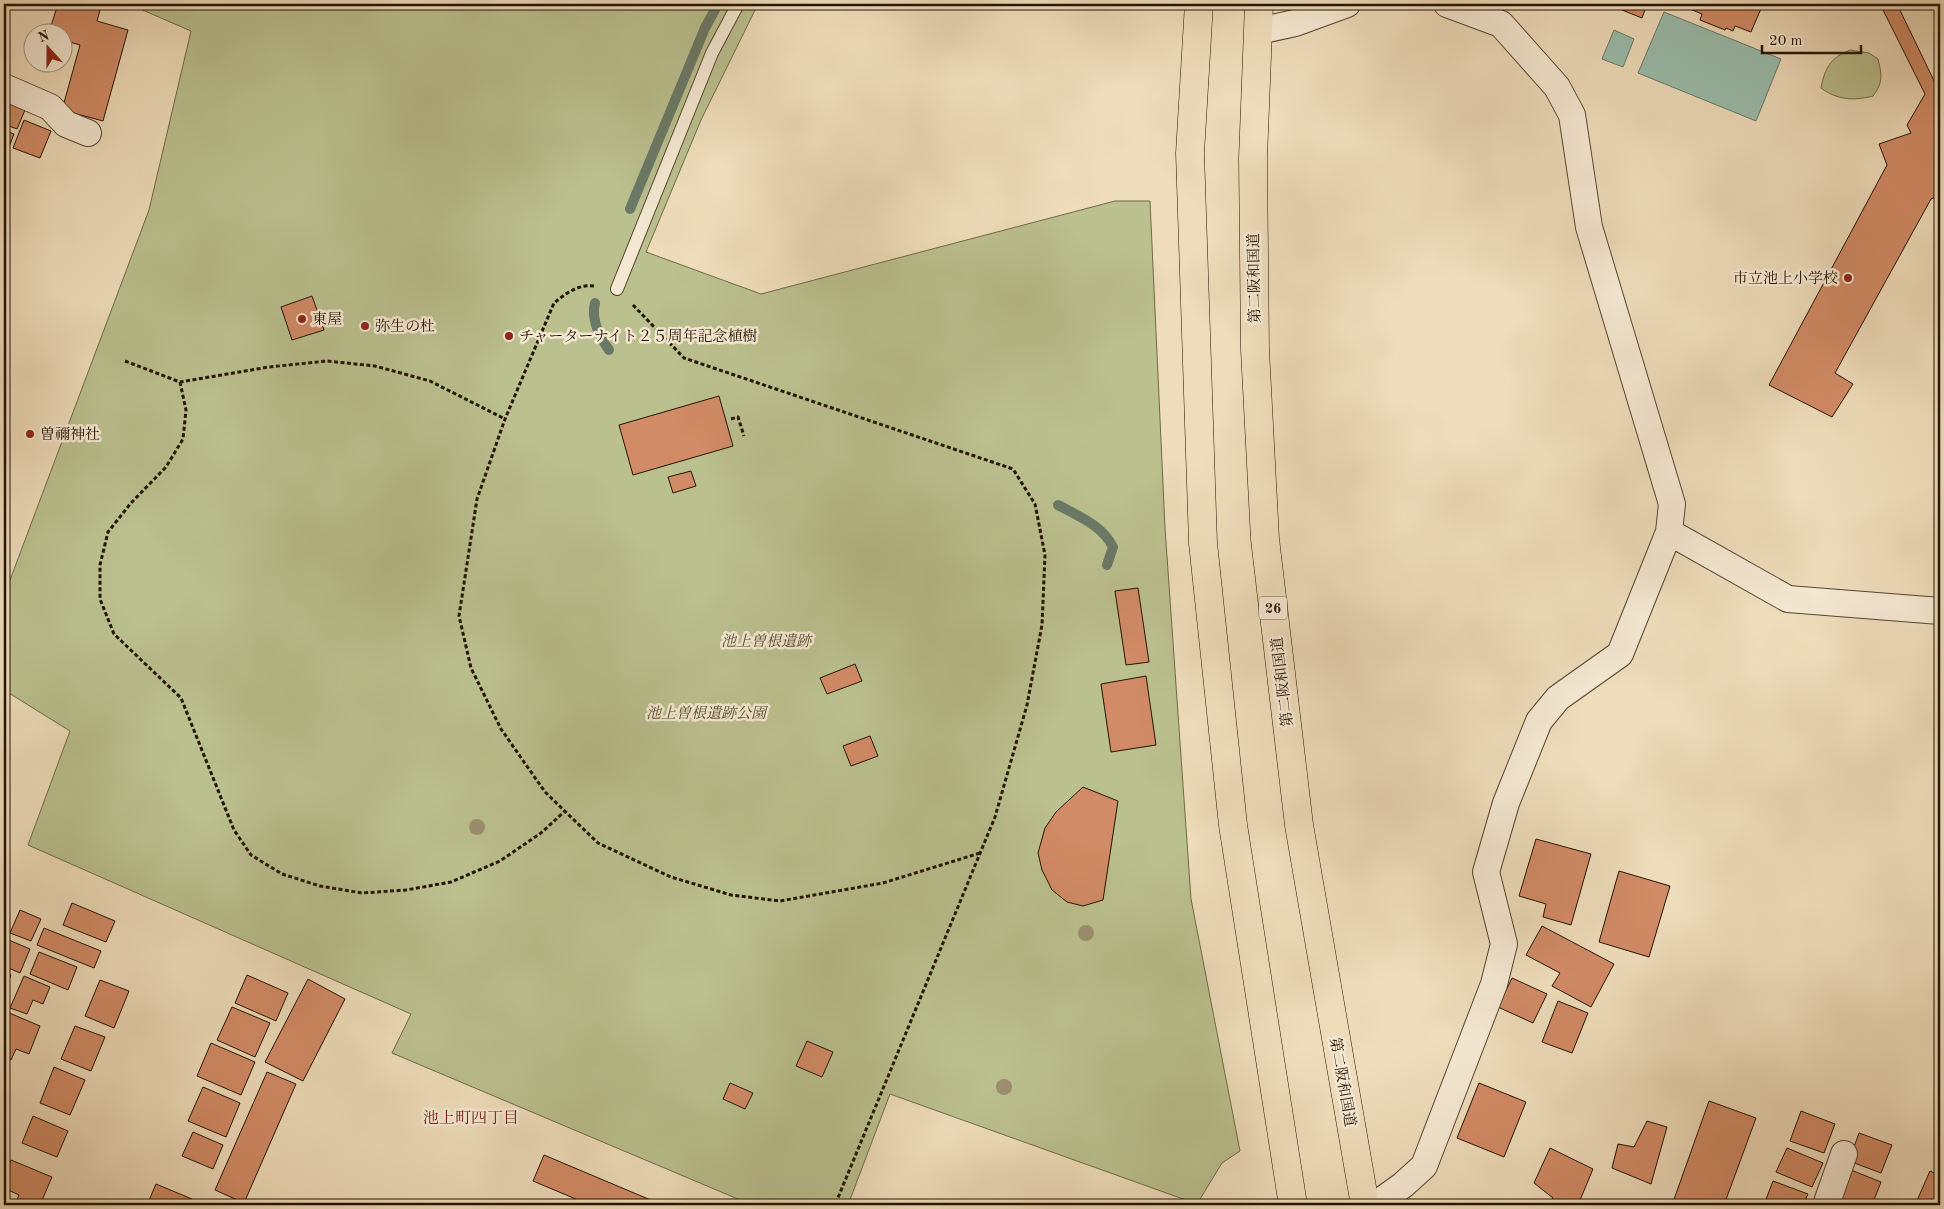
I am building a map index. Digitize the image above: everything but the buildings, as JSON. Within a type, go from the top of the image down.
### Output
[{"type":"highway","points":[[1199,4],[1190,153],[1203,543],[1233,825],[1293,1205]]},
{"type":"highway","name":"第二阪和国道","points":[[1259,4],[1253,158],[1255,350],[1265,540],[1298,825],[1374,1205]]},
{"type":"street","points":[[1258,31],[1295,23],[1347,4]]},
{"type":"street","points":[[1374,1205],[1424,1166],[1494,984],[1504,944],[1486,872],[1506,803],[1539,721],[1558,698],[1620,654],[1669,532],[1672,504],[1589,227],[1572,115],[1557,87],[1501,24],[1447,4]]},
{"type":"street","points":[[4,88],[50,107],[66,124],[88,134]]},
{"type":"street","points":[[1669,532],[1788,599],[1940,610]]},
{"type":"street","points":[[1826,1205],[1844,1154]]},
{"type":"lane","points":[[616,289],[712,53],[738,4]]},
{"type":"path","points":[[835,1205],[995,817],[1027,705],[1042,625],[1045,555],[1035,504],[1013,469],[684,358],[616,289],[587,285],[568,291],[554,303],[506,419],[476,499],[459,616],[472,668],[501,729],[545,792],[598,843],[671,877],[731,895],[780,901],[883,883],[980,853]]},
{"type":"path","points":[[125,361],[180,382],[269,367],[327,361],[375,366],[430,380],[506,419]]},
{"type":"path","points":[[180,382],[186,410],[184,438],[166,467],[131,503],[108,532],[100,565],[100,599],[114,634],[181,698],[234,830],[251,855],[282,874],[320,886],[362,893],[406,890],[451,882],[500,861],[541,833],[565,811]]},
{"type":"path","points":[[731,419],[738,417],[744,436]]},
{"type":"green space","name":"池上曽根遺跡公園","points":[[140,4],[758,4],[701,120],[646,252],[761,294],[1115,201],[1150,201],[1165,528],[1191,899],[1240,1151],[1222,1163],[1197,1204],[890,1094],[848,1205],[752,1205],[392,1053],[411,1014],[28,845],[70,731],[4,690],[4,596],[149,210],[191,31],[138,8]]},
{"type":"green space","points":[[1850,50],[1869,53],[1878,59],[1881,79],[1879,87],[1873,96],[1859,99],[1839,97],[1821,88],[1824,75],[1833,60]]},
{"type":"shaded area","points":[[1664,12],[1781,59],[1756,121],[1638,73]]},
{"type":"shaded area","points":[[1614,30],[1634,39],[1623,67],[1602,59]]},
{"type":"waterway","points":[[630,209],[705,28],[718,4]]},
{"type":"waterway","points":[[595,303],[595,321],[602,339],[609,350]]},
{"type":"waterway","points":[[1058,505],[1089,522],[1108,539],[1113,547],[1107,565]]},
{"type":"place","name":"市立池上小学校","points":[[1848,278]]},
{"type":"place","name":"東屋","points":[[302,319]]},
{"type":"place","name":"弥生の杜","points":[[365,326]]},
{"type":"place","name":"チャーターナイト２５周年記念植樹","points":[[509,336]]},
{"type":"place","name":"曽禰神社","points":[[30,434]]},
{"type":"district","name":"池上町四丁目","points":[[471,1117]]},
{"type":"park label","name":"池上曽根遺跡","points":[[766,641]]}]
